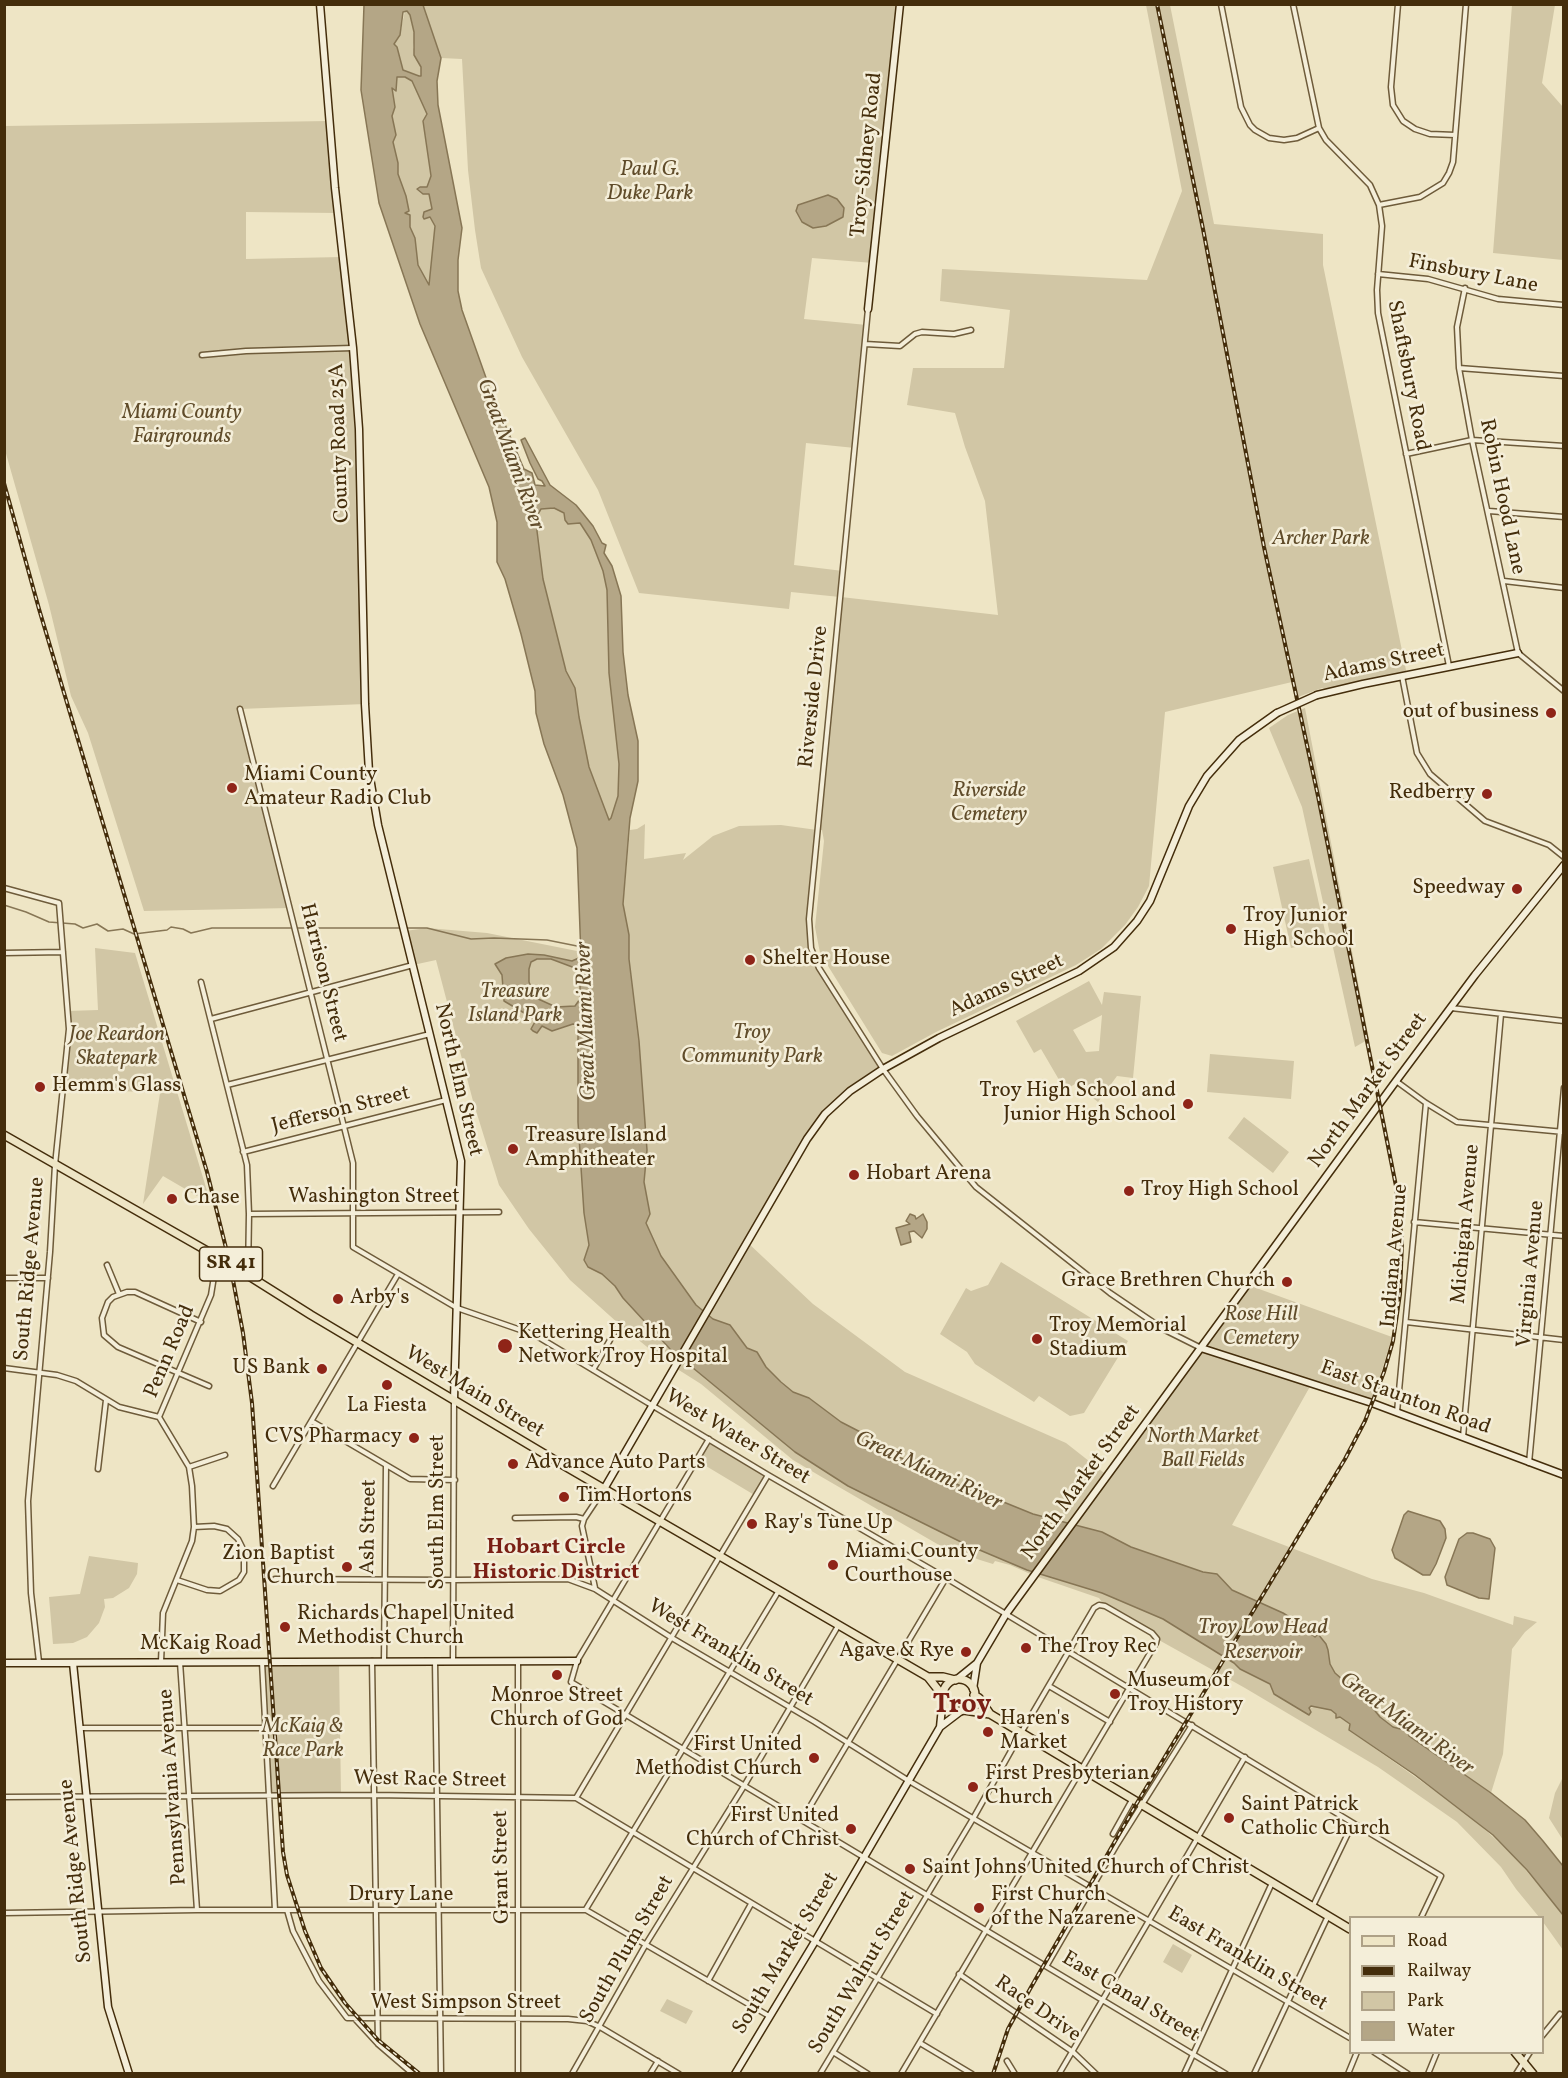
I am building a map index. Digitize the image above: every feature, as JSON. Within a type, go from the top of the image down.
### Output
[{"type":"main road","name":"West Main Street","points":[[4,1135],[218,1256],[604,1489],[928,1677]]},
{"type":"main road","points":[[928,1677],[955,1678],[966,1682],[990,1714]]},
{"type":"main road","points":[[928,1677],[951,1709],[990,1714],[1349,1928]]},
{"type":"main road","points":[[943,1697],[945,1688],[955,1678]]},
{"type":"main road","points":[[963,1711],[972,1704],[975,1691]]},
{"type":"main road","points":[[1517,2054],[1533,2073]]},
{"type":"street","name":"County Road 25A","points":[[320,4],[334,177],[353,348],[359,429],[365,704],[369,772],[378,825],[392,879]]},
{"type":"street","name":"Troy-Sidney Road","points":[[868,309],[900,4]]},
{"type":"street","points":[[1221,4],[1241,107],[1250,125],[1269,138],[1284,140],[1297,138],[1319,128]]},
{"type":"street","name":"Shaftsbury Road","points":[[1293,4],[1319,128],[1326,140],[1365,179],[1374,191],[1379,205],[1382,226],[1378,313],[1449,666]]},
{"type":"street","points":[[1398,4],[1391,87],[1396,110],[1403,121],[1421,132],[1455,135]]},
{"type":"street","points":[[1379,205],[1420,197],[1443,183],[1449,173],[1453,162],[1467,4]]},
{"type":"street","name":"Finsbury Lane","points":[[1378,274],[1428,279],[1498,299],[1563,305]]},
{"type":"street","name":"Robin Hood Lane","points":[[1465,288],[1457,327],[1459,368],[1472,440],[1518,653]]},
{"type":"street","name":"Riverside Drive","points":[[868,309],[808,926],[811,948],[816,962],[883,1069],[957,1165],[988,1198],[1110,1293],[1163,1329],[1201,1348]]},
{"type":"street","points":[[865,344],[900,346],[915,334],[922,332],[954,334],[971,330]]},
{"type":"street","points":[[202,355],[246,351],[353,348]]},
{"type":"street","points":[[1459,368],[1563,376]]},
{"type":"street","points":[[1406,454],[1472,440],[1563,446]]},
{"type":"street","points":[[1489,511],[1563,517]]},
{"type":"street","points":[[1504,581],[1563,588]]},
{"type":"street","points":[[1518,653],[1563,691]]},
{"type":"street","name":"Adams Street","points":[[604,1489],[817,1124],[843,1097],[883,1069],[939,1038],[1079,971],[1114,946],[1137,921],[1150,901],[1189,806],[1207,776],[1239,740],[1277,713],[1317,695],[1518,653]]},
{"type":"street","points":[[1402,676],[1417,753],[1430,774],[1485,821],[1550,845],[1563,857]]},
{"type":"street","name":"Harrison Street","points":[[240,709],[353,1163],[354,1247]]},
{"type":"street","name":"North Market Street","points":[[977,1663],[1006,1614],[1396,1081],[1450,1008],[1563,865]]},
{"type":"street","name":"North Elm Street","points":[[392,879],[461,1161],[454,1400]]},
{"type":"street","name":"South Ridge Avenue","points":[[4,888],[60,903],[69,1029],[28,1501],[31,1593],[39,1662]]},
{"type":"street","points":[[4,953],[63,952]]},
{"type":"street","points":[[211,1018],[413,965]]},
{"type":"street","points":[[201,982],[247,1165],[248,1275]]},
{"type":"street","points":[[1450,1008],[1563,1021]]},
{"type":"street","name":"Michigan Avenue","points":[[1463,1437],[1501,1014]]},
{"type":"street","points":[[227,1085],[430,1034]]},
{"type":"street","points":[[1396,1081],[1457,1122],[1562,1131]]},
{"type":"street","name":"Virginia Avenue","points":[[1529,1463],[1562,1131],[1563,1088]]},
{"type":"street","name":"Jefferson Street","points":[[243,1152],[447,1100]]},
{"type":"street","name":"Indiana Avenue","points":[[1397,1412],[1426,1103]]},
{"type":"street","name":"Washington Street","points":[[249,1214],[499,1212]]},
{"type":"street","points":[[1414,1222],[1563,1236]]},
{"type":"street","name":"West Water Street","points":[[354,1247],[458,1308],[535,1335],[768,1476],[946,1578],[1441,1875],[1421,1916]]},
{"type":"street","name":"Penn Road","points":[[161,1662],[162,1621],[167,1600],[192,1541],[194,1527],[189,1467],[159,1417],[201,1322],[215,1279],[218,1256]]},
{"type":"street","points":[[107,1265],[119,1294]]},
{"type":"street","points":[[273,1486],[399,1274]]},
{"type":"street","points":[[4,1278],[48,1278]]},
{"type":"street","points":[[201,1322],[135,1292],[113,1297],[104,1310],[102,1318],[104,1335],[118,1347],[208,1386]]},
{"type":"street","points":[[1406,1322],[1563,1340]]},
{"type":"street","points":[[593,1370],[619,1324]]},
{"type":"street","name":"East Staunton Road","points":[[1201,1348],[1397,1412],[1563,1475]]},
{"type":"street","points":[[4,1368],[57,1375],[76,1381],[119,1407],[159,1417]]},
{"type":"street","points":[[98,1469],[106,1400]]},
{"type":"street","name":"South Elm Street","points":[[453,1661],[454,1400]]},
{"type":"street","points":[[313,1422],[410,1479],[455,1480]]},
{"type":"street","points":[[577,1661],[709,1439]]},
{"type":"street","points":[[189,1467],[225,1455]]},
{"type":"street","name":"Ash Street","points":[[384,1661],[386,1466]]},
{"type":"street","points":[[768,1476],[576,1798],[814,1943],[937,2014]]},
{"type":"street","points":[[595,1589],[583,1534],[584,1519],[604,1489]]},
{"type":"street","points":[[515,1518],[576,1517],[584,1519]]},
{"type":"street","points":[[177,1580],[207,1590],[220,1591],[239,1580],[244,1572],[244,1551],[238,1539],[228,1529],[214,1526],[194,1527]]},
{"type":"street","points":[[802,1820],[946,1578]]},
{"type":"street","name":"West Franklin Street","points":[[275,1579],[568,1579],[595,1589],[909,1781]]},
{"type":"street","points":[[586,1910],[778,1592]]},
{"type":"street","name":"South Walnut Street","points":[[820,2073],[974,1818],[1094,1608],[1099,1605],[1105,1606],[1142,1627],[1157,1639],[1129,1689]]},
{"type":"street","name":"South Plum Street","points":[[572,2073],[646,1944],[744,1786],[838,1625]]},
{"type":"street","name":"Pennsylvania Avenue","points":[[180,1661],[197,1910]]},
{"type":"street","points":[[372,1661],[378,2044]]},
{"type":"street","points":[[435,1661],[441,2073]]},
{"type":"street","name":"Grant Street","points":[[518,1661],[518,2073]]},
{"type":"street","name":"McKaig Road","points":[[4,1663],[577,1661]]},
{"type":"street","name":"East Canal Street","points":[[577,1661],[571,1682],[1226,2073]]},
{"type":"street","points":[[262,1662],[275,1910]]},
{"type":"street","name":"South Ridge Avenue","points":[[73,1663],[108,2007],[129,2073]]},
{"type":"street","points":[[955,1678],[977,1663]]},
{"type":"street","points":[[975,1691],[977,1663]]},
{"type":"street","points":[[933,1684],[941,1711]]},
{"type":"street","points":[[1049,1686],[1110,1722]]},
{"type":"street","points":[[901,2073],[1129,1689]]},
{"type":"street","points":[[940,1727],[943,1697]]},
{"type":"street","points":[[940,1727],[963,1711]]},
{"type":"street","points":[[1047,1965],[1192,1725]]},
{"type":"street","name":"South Market Street","points":[[735,2073],[940,1727]]},
{"type":"street","points":[[80,1728],[266,1728]]},
{"type":"street","points":[[1059,2073],[1245,1757]]},
{"type":"street","name":"East Franklin Street","points":[[909,1781],[1349,2037]]},
{"type":"street","name":"West Race Street","points":[[4,1797],[373,1795],[576,1798]]},
{"type":"street","points":[[1113,1834],[1132,1800]]},
{"type":"street","points":[[1313,1907],[1353,1823]]},
{"type":"street","points":[[1184,2073],[1272,1883]]},
{"type":"street","points":[[708,1981],[752,1904]]},
{"type":"street","name":"Drury Lane","points":[[4,1913],[197,1910],[586,1910],[769,2016]]},
{"type":"street","name":"West Simpson Street","points":[[287,1910],[293,1931],[319,1981],[347,2018],[586,2021],[680,2073]]},
{"type":"street","points":[[1254,2073],[1329,1916]]},
{"type":"street","name":"Race Drive","points":[[959,1974],[1073,2052],[1095,2073]]},
{"type":"street","points":[[1544,2034],[1560,2014]]},
{"type":"street","points":[[354,2018],[378,2044],[413,2073]]},
{"type":"street","points":[[920,2043],[972,2073]]},
{"type":"street","points":[[833,2052],[868,2073]]},
{"type":"street","points":[[1347,2073],[1356,2054]]},
{"type":"street","points":[[1377,2054],[1408,2073]]},
{"type":"street","points":[[1428,2073],[1436,2054]]},
{"type":"street","points":[[1516,2073],[1528,2054]]},
{"type":"street","points":[[650,2073],[658,2061]]},
{"type":"street","points":[[1007,2061],[1015,2073]]},
{"type":"green space","points":[[423,5],[900,5],[873,263],[812,258],[804,319],[867,325],[855,448],[806,443],[794,565],[843,571],[841,597],[998,615],[985,501],[955,413],[907,405],[913,368],[1004,368],[1010,310],[940,301],[942,269],[1147,280],[1182,191],[1146,5],[1170,5],[1214,224],[1323,234],[1323,265],[1407,675],[1332,691],[1322,688],[1298,697],[1274,591],[1292,682],[1165,712],[1149,886],[1125,925],[1101,949],[1076,965],[936,1032],[892,1056],[882,1053],[820,953],[815,927],[824,841],[822,830],[818,830],[808,926],[813,955],[883,1069],[861,1082],[817,1124],[747,1242],[813,1304],[905,1372],[1066,1443],[1108,1476],[1248,1285],[1392,1337],[1372,1403],[1312,1383],[1232,1525],[1372,1579],[1424,1593],[1513,1625],[1514,1616],[1537,1622],[1525,1632],[1512,1649],[1503,1754],[1491,1793],[1409,1736],[1409,1731],[1393,1727],[1380,1717],[1367,1702],[1334,1673],[1328,1650],[1317,1636],[1283,1613],[1232,1590],[1216,1574],[1203,1572],[1131,1547],[1102,1532],[1033,1514],[980,1495],[901,1458],[870,1437],[841,1422],[809,1398],[793,1392],[766,1367],[757,1352],[747,1348],[730,1325],[713,1319],[696,1305],[661,1256],[646,1223],[650,1214],[644,1182],[647,1150],[639,1041],[629,959],[629,935],[623,904],[630,830],[645,824],[644,859],[686,853],[683,860],[713,836],[739,826],[781,825],[817,830],[840,597],[791,592],[789,609],[639,593],[598,490],[522,357],[481,268],[468,170],[462,59],[441,58]]},
{"type":"green space","points":[[1512,5],[1555,5],[1542,83],[1563,107],[1563,260],[1493,253]]},
{"type":"green space","points":[[405,11],[410,15],[415,38],[413,47],[421,67],[421,76],[403,70],[397,47],[394,44],[399,38]]},
{"type":"green space","points":[[397,77],[405,77],[412,81],[427,113],[423,121],[431,176],[427,187],[417,189],[423,194],[429,194],[432,207],[430,217],[435,226],[431,278],[428,286],[418,265],[415,238],[410,227],[410,215],[405,213],[409,211],[398,174],[393,143],[392,116],[395,107],[392,88],[396,90]]},
{"type":"green space","name":"Miami County Fairgrounds","points":[[329,121],[337,213],[246,212],[246,259],[342,257],[359,429],[365,704],[240,709],[290,908],[144,911],[88,733],[71,696],[49,605],[5,450],[5,126]]},
{"type":"green space","points":[[554,508],[564,513],[568,524],[580,523],[591,540],[603,571],[607,590],[609,673],[619,764],[618,796],[611,818],[608,820],[589,767],[575,688],[566,671],[543,579],[537,531],[538,514],[541,509]]},
{"type":"green space","points":[[1305,708],[1369,1039],[1355,1047],[1302,807],[1269,728],[1288,715]]},
{"type":"green space","points":[[1309,859],[1327,940],[1291,948],[1273,867]]},
{"type":"green space","name":"Treasure Island Park","points":[[427,928],[487,933],[577,951],[580,999],[578,1122],[584,1212],[589,1245],[584,1260],[588,1267],[602,1274],[615,1286],[623,1298],[670,1349],[795,1452],[848,1486],[963,1543],[1027,1570],[1102,1593],[1163,1619],[1240,1669],[1309,1708],[1319,1706],[1331,1710],[1351,1724],[1349,1730],[1469,1815],[1515,1857],[1563,1915],[1563,1950],[1544,1923],[1544,1916],[1538,1916],[1501,1867],[1457,1822],[1378,1767],[1157,1639],[1152,1633],[1105,1606],[1099,1598],[1010,1565],[995,1561],[993,1564],[939,1545],[793,1460],[701,1384],[663,1360],[619,1324],[570,1280],[529,1229],[499,1185],[473,1101],[436,960],[413,965],[405,931]]},
{"type":"green space","name":"Joe Reardon Skatepark","points":[[95,948],[135,953],[211,1204],[163,1176],[143,1204],[160,1093],[64,1088],[68,1011],[98,1010]]},
{"type":"green space","points":[[1089,981],[1102,1005],[1104,992],[1141,996],[1133,1078],[1117,1076],[1098,1102],[1075,1084],[1065,1090],[1041,1049],[1034,1053],[1016,1021]],"holes":[[[1102,1015],[1099,1051],[1086,1052],[1073,1030]]]},
{"type":"green space","points":[[1210,1054],[1294,1061],[1291,1099],[1207,1092]]},
{"type":"green space","points":[[1244,1117],[1289,1152],[1273,1173],[1228,1138]]},
{"type":"green space","name":"Troy Memorial Stadium","points":[[1001,1262],[1128,1341],[1084,1413],[1070,1416],[1039,1396],[1034,1402],[975,1364],[967,1352],[940,1334],[966,1288],[971,1291],[988,1285]]},
{"type":"green space","points":[[709,1439],[768,1475],[756,1496],[696,1460]]},
{"type":"green space","points":[[89,1556],[138,1563],[137,1574],[129,1588],[113,1598],[104,1599],[105,1607],[99,1623],[87,1637],[73,1643],[53,1644],[49,1597],[80,1594]]},
{"type":"green space","name":"McKaig & Race Park","points":[[339,1661],[341,1795],[268,1795],[262,1662]]},
{"type":"green space","points":[[1563,1777],[1563,1840],[1549,1818],[1555,1793]]},
{"type":"green space","points":[[1173,1944],[1192,1955],[1182,1973],[1163,1962]]},
{"type":"green space","points":[[667,1999],[693,2011],[686,2024],[660,2011]]},
{"type":"water","points":[[364,5],[423,5],[441,58],[437,81],[438,105],[462,228],[458,260],[458,291],[462,310],[490,389],[524,469],[532,473],[535,485],[545,486],[538,479],[530,463],[521,440],[525,438],[550,485],[576,505],[593,526],[602,543],[606,545],[604,553],[612,566],[621,596],[623,652],[628,695],[638,741],[638,781],[630,818],[623,904],[629,935],[629,959],[639,1041],[647,1150],[644,1182],[650,1214],[646,1223],[661,1256],[696,1305],[713,1319],[730,1325],[747,1348],[757,1352],[766,1367],[781,1382],[793,1392],[809,1398],[841,1422],[870,1437],[901,1458],[980,1495],[1033,1514],[1102,1532],[1131,1547],[1203,1572],[1217,1574],[1232,1590],[1283,1613],[1302,1625],[1311,1625],[1314,1628],[1311,1634],[1315,1637],[1318,1634],[1326,1644],[1330,1664],[1335,1673],[1367,1701],[1380,1717],[1393,1727],[1408,1729],[1409,1736],[1491,1793],[1525,1820],[1563,1866],[1563,1915],[1527,1870],[1493,1835],[1415,1775],[1349,1730],[1350,1724],[1340,1717],[1336,1718],[1336,1714],[1331,1710],[1311,1706],[1309,1715],[1274,1694],[1270,1684],[1240,1669],[1163,1619],[1102,1593],[1027,1570],[963,1543],[848,1486],[795,1452],[670,1349],[623,1298],[615,1286],[602,1274],[588,1267],[584,1260],[589,1245],[584,1213],[578,1122],[578,1025],[573,1024],[552,1031],[542,1026],[537,1033],[533,1031],[531,1029],[536,1020],[504,1001],[502,975],[495,964],[506,958],[528,954],[572,961],[581,957],[577,848],[563,795],[544,744],[536,713],[535,691],[521,634],[505,579],[497,562],[497,522],[489,487],[420,324],[379,203],[361,90]],"holes":[[[407,11],[410,15],[414,32],[414,55],[421,67],[421,76],[403,70],[397,47],[394,44],[400,35],[403,12]],[[397,77],[405,77],[412,81],[427,114],[423,121],[431,176],[427,187],[417,189],[423,194],[429,194],[432,209],[424,212],[423,217],[424,219],[430,217],[435,226],[429,285],[418,265],[415,238],[410,227],[410,215],[405,213],[409,211],[406,196],[398,174],[393,142],[396,135],[392,116],[395,107],[392,88],[396,91]],[[554,508],[564,513],[568,524],[580,523],[591,540],[603,571],[607,590],[609,673],[619,764],[618,796],[609,820],[589,767],[575,688],[566,671],[543,579],[537,531],[538,514],[541,509]],[[537,959],[551,959],[575,968],[580,974],[580,999],[575,1006],[556,1007],[536,998],[529,982],[531,962]]]},
{"type":"water","points":[[828,195],[837,199],[844,208],[843,217],[826,226],[813,228],[802,222],[796,211],[798,205]]},
{"type":"water","points":[[910,1214],[916,1219],[923,1214],[927,1222],[927,1229],[922,1238],[914,1231],[909,1232],[911,1242],[901,1245],[896,1228],[910,1224],[906,1221]]},
{"type":"water","points":[[1408,1511],[1440,1521],[1445,1529],[1446,1538],[1430,1575],[1423,1575],[1395,1558],[1392,1550],[1404,1515]]},
{"type":"water","points":[[1467,1533],[1490,1539],[1495,1548],[1489,1599],[1479,1598],[1447,1585],[1445,1577],[1459,1539]]},
{"type":"waterway","points":[[4,905],[49,922],[75,924],[83,928],[97,924],[108,931],[123,929],[134,934],[167,930],[171,927],[191,933],[212,928],[401,928]]},
{"type":"waterway","name":"Great Miami River","points":[[406,928],[427,928],[471,939],[547,940],[582,947]]},
{"type":"railway","points":[[993,2074],[1008,2029],[1030,1989],[1137,1803],[1345,1459],[1365,1421],[1393,1341],[1400,1294],[1402,1242],[1396,1186],[1318,796],[1264,547],[1157,4]]},
{"type":"railway","points":[[4,483],[39,609],[207,1172],[230,1264],[243,1333],[252,1403],[283,1852],[287,1875],[305,1931],[321,1968],[345,2003],[378,2040],[420,2074]]},
{"type":"place","name":"out of business","points":[[1551,713]]},
{"type":"place","name":"Miami County Amateur Radio Club","points":[[232,788]]},
{"type":"place","name":"Redberry","points":[[1487,794]]},
{"type":"place","name":"Speedway","points":[[1517,889]]},
{"type":"place","name":"Troy Junior High School","points":[[1231,929]]},
{"type":"place","name":"Shelter House","points":[[750,960]]},
{"type":"place","name":"Hemm's Glass","points":[[40,1087]]},
{"type":"place","name":"Troy High School and Junior High School","points":[[1188,1104]]},
{"type":"place","name":"Treasure Island Amphitheater","points":[[513,1149]]},
{"type":"place","name":"Hobart Arena","points":[[854,1175]]},
{"type":"place","name":"Troy High School","points":[[1129,1191]]},
{"type":"place","name":"Chase","points":[[172,1199]]},
{"type":"place","name":"Grace Brethren Church","points":[[1287,1282]]},
{"type":"place","name":"Arby's","points":[[338,1299]]},
{"type":"place","name":"Troy Memorial Stadium","points":[[1037,1339]]},
{"type":"place","name":"Kettering Health Network Troy Hospital","points":[[505,1346]]},
{"type":"place","name":"US Bank","points":[[322,1369]]},
{"type":"place","name":"La Fiesta","points":[[387,1385]]},
{"type":"place","name":"CVS Pharmacy","points":[[414,1438]]},
{"type":"place","name":"Advance Auto Parts","points":[[513,1464]]},
{"type":"place","name":"Tim Hortons","points":[[564,1497]]},
{"type":"place","name":"Ray's Tune Up","points":[[752,1524]]},
{"type":"place","name":"Miami County Courthouse","points":[[833,1565]]},
{"type":"place","name":"Zion Baptist Church","points":[[347,1567]]},
{"type":"place","name":"Richards Chapel United Methodist Church","points":[[285,1627]]},
{"type":"place","name":"The Troy Rec","points":[[1026,1648]]},
{"type":"place","name":"Agave & Rye","points":[[966,1652]]},
{"type":"place","name":"Monroe Street Church of God","points":[[557,1675]]},
{"type":"place","name":"Museum of Troy History","points":[[1115,1694]]},
{"type":"place","name":"Haren's Market","points":[[988,1732]]},
{"type":"place","name":"First United Methodist Church","points":[[814,1758]]},
{"type":"place","name":"First Presbyterian Church","points":[[973,1787]]},
{"type":"place","name":"Saint Patrick Catholic Church","points":[[1229,1818]]},
{"type":"place","name":"First United Church of Christ","points":[[851,1829]]},
{"type":"place","name":"Saint Johns United Church of Christ","points":[[910,1869]]},
{"type":"place","name":"First Church of the Nazarene","points":[[979,1908]]},
{"type":"district","name":"Hobart Circle Historic District","points":[[556,1562]]},
{"type":"district","name":"Troy","points":[[962,1707]]},
{"type":"park label","name":"Paul G. Duke Park","points":[[650,183]]},
{"type":"park label","name":"Archer Park","points":[[1321,540]]},
{"type":"park label","name":"Riverside Cemetery","points":[[989,804]]},
{"type":"park label","name":"Troy Community Park","points":[[752,1046]]},
{"type":"park label","name":"Rose Hill Cemetery","points":[[1261,1328]]},
{"type":"park label","name":"North Market Ball Fields","points":[[1203,1450]]},
{"type":"water label","name":"Troy Low Head Reservoir","points":[[1263,1642]]}]
